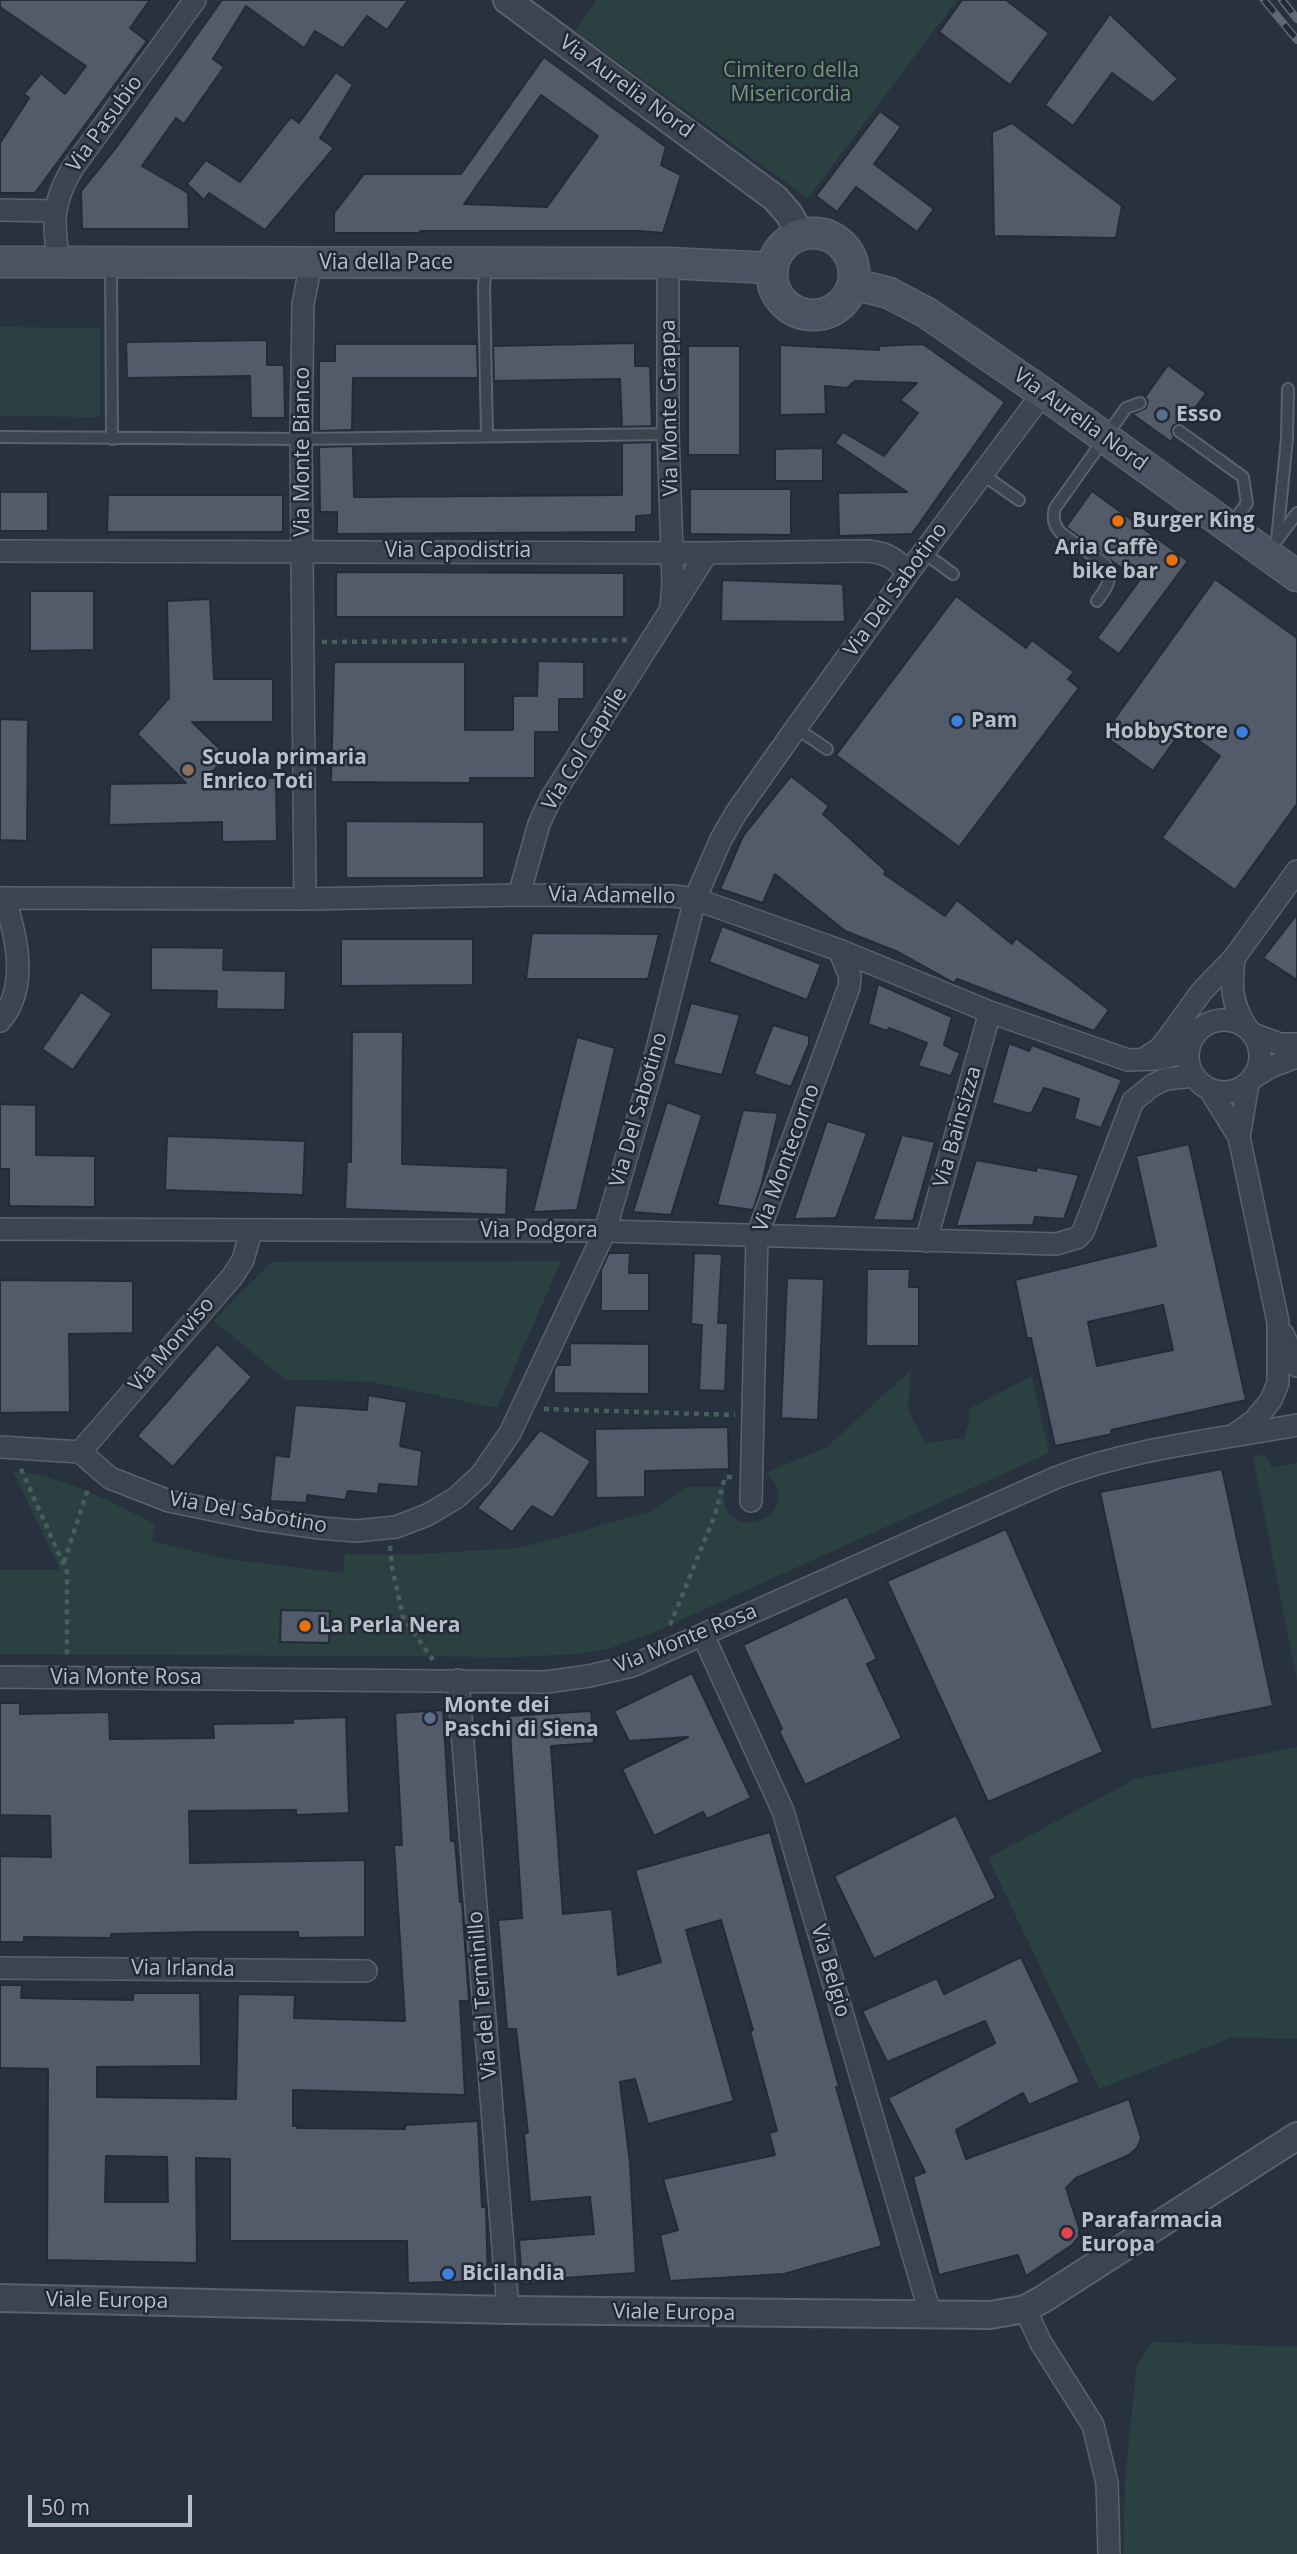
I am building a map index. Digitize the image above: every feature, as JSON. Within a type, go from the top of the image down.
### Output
[{"type":"main road","points":[[801,235],[826,235],[846,248],[855,271],[854,284],[841,305],[818,316],[805,315],[783,304],[772,281],[772,268],[782,247],[801,235]]},
{"type":"main road","name":"Via della Pace","points":[[0,262],[668,263],[772,268]]},
{"type":"main road","name":"Via Aurelia Nord","points":[[854,284],[889,293],[927,313],[1229,527],[1272,547],[1297,576]]},
{"type":"street","name":"Via Pasubio","points":[[59,263],[54,211],[61,187],[195,0]]},
{"type":"street","name":"Via Aurelia Nord","points":[[507,0],[775,198],[789,214],[801,235]]},
{"type":"street","points":[[0,210],[54,211]]},
{"type":"street","name":"Via Monte Bianco","points":[[304,899],[301,439],[303,304],[311,263]]},
{"type":"street","name":"Via Monte Grappa","points":[[668,263],[668,434],[673,552]]},
{"type":"street","name":"Via Del Sabotino","points":[[80,1452],[110,1478],[169,1501],[257,1519],[356,1531],[396,1527],[427,1515],[456,1498],[481,1475],[510,1433],[605,1231],[652,1069],[695,899],[721,839],[736,813],[923,552],[1043,393]]},
{"type":"street","name":"Via Capodistria","points":[[0,551],[868,551],[888,555],[900,562],[908,573]]},
{"type":"street","name":"Via Col Caprile","points":[[670,612],[673,552]]},
{"type":"street","name":"Via Col Caprile","points":[[519,895],[539,824],[550,800],[706,553]]},
{"type":"street","points":[[1133,1101],[1138,1083],[1135,1060],[1159,1049],[1166,1041],[1202,991],[1234,958],[1297,871]]},
{"type":"street","name":"Via Adamello","points":[[2,898],[674,896],[695,899],[839,950],[990,1012],[1135,1060],[1175,1055],[1190,1044]]},
{"type":"street","points":[[0,1021],[17,991],[16,936],[2,898]]},
{"type":"street","name":"Via Montecorno","points":[[751,1501],[757,1236],[849,987],[850,976],[839,950]]},
{"type":"street","points":[[1229,1438],[1255,1420],[1271,1401],[1278,1383],[1279,1364],[1278,1322],[1239,1137],[1188,1061],[1190,1044],[1210,1023],[1234,958]]},
{"type":"street","points":[[1234,958],[1231,989],[1239,1015],[1259,1044],[1261,1055],[1259,1067],[1251,1081],[1239,1137]]},
{"type":"street","name":"Via Bainsizza","points":[[926,1241],[990,1012]]},
{"type":"street","points":[[1210,1023],[1228,1020],[1280,1044],[1297,1044]]},
{"type":"street","points":[[1133,1101],[1153,1085],[1167,1079],[1202,1083],[1230,1092],[1270,1067],[1297,1057]]},
{"type":"street","name":"Via Podgora","points":[[0,1228],[605,1231],[1056,1244],[1077,1238],[1083,1232],[1133,1101]]},
{"type":"street","name":"Via Monviso","points":[[80,1452],[232,1277],[243,1260],[251,1231]]},
{"type":"street","points":[[1278,1322],[1297,1366]]},
{"type":"street","name":"Via Monte Rosa","points":[[0,1677],[546,1682],[589,1676],[632,1666],[1090,1465],[1127,1455],[1297,1425]]},
{"type":"street","points":[[0,1447],[80,1452]]},
{"type":"street","name":"Via Belgio","points":[[703,1635],[783,1811],[931,2316]]},
{"type":"street","name":"Via del Terminillo","points":[[458,1680],[508,2311]]},
{"type":"street","name":"Via Irlanda","points":[[0,1968],[366,1971]]},
{"type":"street","name":"Viale Europa","points":[[0,2298],[508,2311],[990,2315],[1026,2309],[1297,2136]]},
{"type":"street","points":[[1026,2309],[1041,2343],[1093,2425],[1107,2483],[1109,2554]]},
{"type":"lane","points":[[487,262],[484,303],[487,435]]},
{"type":"lane","points":[[111,263],[112,439]]},
{"type":"lane","points":[[1272,547],[1287,438],[1288,389]]},
{"type":"lane","points":[[1097,601],[1108,586],[1108,569],[1056,528],[1053,514],[1126,408],[1140,403]]},
{"type":"lane","points":[[1178,431],[1243,477],[1247,503],[1229,527]]},
{"type":"lane","points":[[0,437],[301,439],[668,434]]},
{"type":"lane","points":[[982,474],[1019,500]]},
{"type":"lane","points":[[1272,547],[1297,513]]},
{"type":"lane","points":[[923,552],[953,574]]},
{"type":"lane","points":[[796,728],[827,749]]},
{"type":"path","points":[[304,642],[653,640]]},
{"type":"path","points":[[522,1409],[753,1416]]},
{"type":"path","points":[[20,1468],[67,1572],[66,1659]]},
{"type":"path","points":[[669,1629],[715,1516],[725,1477],[751,1476]]},
{"type":"path","points":[[63,1563],[88,1489]]},
{"type":"path","points":[[390,1545],[403,1617],[435,1662]]},
{"type":"green space","name":"Cimitero della Misericordia","points":[[597,0],[957,0],[808,198],[575,31]]},
{"type":"green space","points":[[0,327],[100,328],[100,417],[0,416]]},
{"type":"green space","points":[[561,1261],[497,1408],[367,1381],[286,1380],[214,1321],[272,1262]]},
{"type":"green space","points":[[911,1370],[908,1410],[925,1443],[964,1438],[970,1421],[969,1409],[1032,1376],[1049,1453],[652,1633],[608,1649],[518,1657],[0,1654],[0,1570],[60,1570],[13,1471],[69,1484],[138,1515],[155,1524],[152,1541],[226,1559],[343,1573],[345,1554],[404,1555],[519,1548],[650,1512],[687,1487],[725,1487],[725,1506],[733,1518],[745,1522],[759,1520],[771,1514],[778,1503],[777,1489],[766,1473],[827,1447]]},
{"type":"green space","points":[[1265,1454],[1272,1468],[1297,1463],[1297,1681],[1253,1457]]},
{"type":"green space","points":[[1297,1747],[1297,2039],[1233,2037],[1099,2089],[988,1858],[1135,1779]]},
{"type":"green space","points":[[1152,2342],[1297,2347],[1297,2554],[1123,2554],[1125,2478],[1137,2365]]},
{"type":"building","points":[[0,0],[150,0],[130,28],[147,41],[35,193],[0,193],[0,143],[29,98],[24,94],[41,73],[65,94],[86,66],[0,7]]},
{"type":"building","points":[[222,0],[408,0],[387,30],[367,16],[343,48],[315,31],[304,48],[246,6],[213,59],[224,67],[184,124],[176,118],[142,166],[188,193],[189,229],[82,229],[81,191],[118,145]]},
{"type":"building","points":[[962,0],[1006,0],[1049,33],[1010,85],[939,32]]},
{"type":"building","points":[[1110,14],[1178,79],[1153,103],[1112,73],[1073,126],[1045,105]]},
{"type":"building","points":[[544,57],[666,147],[661,165],[681,175],[663,233],[334,233],[334,213],[364,174],[461,174]],"holes":[[[541,95],[598,136],[547,207],[464,204]]]},
{"type":"building","points":[[336,72],[353,85],[320,138],[334,148],[265,230],[209,193],[204,200],[187,184],[206,160],[240,182],[291,117],[299,123]]},
{"type":"building","points":[[880,111],[901,127],[874,164],[934,209],[917,232],[856,187],[837,212],[816,196]]},
{"type":"building","points":[[1012,123],[1122,206],[1116,238],[994,236],[992,132]]},
{"type":"building","points":[[267,340],[267,365],[284,365],[285,418],[251,418],[250,376],[127,378],[126,342]]},
{"type":"building","points":[[635,343],[635,366],[650,366],[652,426],[622,427],[620,379],[494,381],[493,346]]},
{"type":"building","points":[[335,344],[477,344],[478,378],[353,378],[352,430],[319,431],[319,361],[335,361]]},
{"type":"building","points":[[923,344],[1005,402],[912,534],[839,536],[838,493],[907,492],[835,443],[843,432],[884,456],[918,413],[900,400],[917,383],[855,381],[847,388],[825,386],[826,414],[780,415],[780,345],[879,350],[879,346]]},
{"type":"building","points":[[688,346],[740,346],[740,455],[688,455]]},
{"type":"building","points":[[1168,365],[1206,393],[1183,425],[1179,423],[1173,426],[1171,431],[1174,437],[1171,442],[1132,414],[1146,408],[1148,401],[1145,397]]},
{"type":"building","points":[[652,442],[652,515],[636,516],[636,532],[337,534],[337,512],[320,512],[319,447],[353,446],[354,497],[622,495],[622,443]]},
{"type":"building","points":[[823,448],[823,481],[775,481],[775,449]]},
{"type":"building","points":[[690,489],[791,489],[791,535],[690,534]]},
{"type":"building","points":[[1092,491],[1188,561],[1119,654],[1097,638],[1139,581],[1066,527]]},
{"type":"building","points":[[0,492],[48,492],[48,531],[0,531]]},
{"type":"building","points":[[108,495],[283,495],[283,532],[107,532]]},
{"type":"building","points":[[336,572],[624,573],[624,617],[336,617]]},
{"type":"building","name":"HobbyStore","points":[[1215,579],[1297,638],[1297,804],[1235,890],[1162,838],[1220,756],[1183,729],[1153,771],[1103,735]]},
{"type":"building","points":[[722,580],[843,584],[845,622],[721,621]]},
{"type":"building","points":[[30,591],[94,591],[94,650],[30,651]]},
{"type":"building","name":"Pam","points":[[956,596],[1026,648],[1032,640],[1074,672],[1068,679],[1079,688],[959,847],[836,755]]},
{"type":"building","points":[[210,599],[214,679],[273,679],[273,722],[192,722],[228,757],[206,777],[276,778],[277,841],[222,842],[222,822],[109,825],[110,784],[186,783],[137,734],[169,698],[167,601]]},
{"type":"building","points":[[538,661],[584,662],[584,699],[559,699],[559,732],[535,732],[535,778],[470,778],[470,783],[331,782],[334,662],[465,662],[465,730],[513,730],[513,696],[537,696]]},
{"type":"building","points":[[0,719],[28,720],[27,841],[0,840]]},
{"type":"building","points":[[791,776],[829,806],[823,814],[886,871],[884,874],[945,916],[957,900],[1012,944],[1016,938],[1109,1010],[1094,1031],[957,979],[954,983],[898,952],[845,931],[775,874],[763,903],[720,889],[743,836]]},
{"type":"building","points":[[346,821],[484,822],[484,878],[346,878]]},
{"type":"building","points":[[1297,914],[1297,980],[1263,958]]},
{"type":"building","points":[[722,926],[821,964],[807,1000],[709,962]]},
{"type":"building","points":[[532,933],[659,934],[648,979],[526,979]]},
{"type":"building","points":[[341,939],[473,939],[473,985],[341,986]]},
{"type":"building","points":[[151,947],[224,948],[223,970],[286,971],[285,1010],[216,1009],[217,991],[151,990]]},
{"type":"building","points":[[878,984],[952,1017],[944,1045],[960,1053],[951,1076],[918,1066],[927,1043],[889,1028],[887,1031],[868,1024]]},
{"type":"building","points":[[81,992],[112,1014],[73,1070],[42,1049]]},
{"type":"building","points":[[691,1003],[740,1015],[722,1075],[673,1064]]},
{"type":"building","points":[[773,1025],[809,1036],[809,1044],[791,1087],[754,1074]]},
{"type":"building","points":[[352,1032],[403,1032],[402,1164],[508,1168],[506,1215],[345,1209],[347,1162],[351,1162]]},
{"type":"building","points":[[577,1037],[615,1048],[577,1210],[533,1212]]},
{"type":"building","points":[[1009,1043],[1029,1051],[1032,1045],[1122,1080],[1101,1128],[1074,1119],[1079,1099],[1044,1088],[1031,1114],[992,1103]]},
{"type":"building","points":[[667,1102],[702,1115],[671,1215],[633,1212]]},
{"type":"building","points":[[0,1104],[36,1105],[36,1155],[95,1156],[95,1207],[9,1206],[9,1169],[0,1169]]},
{"type":"building","points":[[743,1110],[778,1113],[753,1210],[717,1205]]},
{"type":"building","points":[[827,1121],[867,1133],[836,1218],[794,1219]]},
{"type":"building","points":[[902,1135],[935,1142],[913,1221],[873,1220]]},
{"type":"building","points":[[167,1136],[305,1141],[303,1195],[165,1190]]},
{"type":"building","points":[[1189,1144],[1246,1400],[1111,1430],[1112,1434],[1055,1446],[1015,1280],[1156,1246],[1136,1156]],"holes":[[[1163,1305],[1173,1350],[1097,1366],[1088,1322]]]},
{"type":"building","points":[[976,1160],[1036,1171],[1037,1167],[1079,1175],[1064,1219],[1035,1217],[1033,1225],[956,1226]]},
{"type":"building","points":[[609,1253],[630,1253],[629,1273],[649,1273],[649,1311],[601,1311],[601,1270]]},
{"type":"building","points":[[694,1253],[722,1254],[718,1323],[728,1323],[725,1391],[699,1390],[702,1325],[691,1324]]},
{"type":"building","points":[[867,1269],[910,1269],[909,1287],[919,1287],[919,1346],[866,1346]]},
{"type":"building","points":[[787,1278],[824,1279],[818,1420],[781,1418]]},
{"type":"building","points":[[0,1280],[133,1281],[133,1333],[69,1334],[70,1412],[0,1413]]},
{"type":"building","points":[[570,1343],[649,1344],[649,1394],[554,1393],[556,1365],[570,1365]]},
{"type":"building","points":[[217,1344],[252,1377],[173,1467],[137,1436]]},
{"type":"building","points":[[368,1395],[407,1402],[400,1446],[422,1451],[418,1487],[379,1484],[378,1494],[348,1491],[345,1500],[307,1495],[307,1503],[270,1501],[275,1455],[289,1457],[295,1405],[367,1410]]},
{"type":"building","points":[[728,1427],[729,1469],[645,1471],[645,1497],[596,1498],[595,1429]]},
{"type":"building","points":[[540,1430],[591,1461],[553,1518],[532,1506],[512,1532],[477,1508]]},
{"type":"building","points":[[1222,1469],[1273,1706],[1151,1730],[1100,1492]]},
{"type":"building","points":[[1006,1529],[1103,1752],[988,1802],[887,1581]]},
{"type":"building","points":[[847,1596],[877,1659],[867,1664],[902,1738],[805,1785],[743,1645]]},
{"type":"building","name":"La Perla Nera","points":[[281,1610],[330,1611],[329,1643],[280,1642]]},
{"type":"building","points":[[692,1673],[751,1798],[707,1819],[703,1812],[654,1836],[622,1769],[688,1737],[629,1741],[614,1711]]},
{"type":"building","points":[[0,1703],[20,1703],[20,1714],[109,1712],[110,1739],[214,1738],[213,1724],[293,1723],[293,1719],[346,1717],[349,1813],[296,1815],[296,1810],[189,1811],[190,1863],[365,1860],[365,1937],[298,1938],[298,1932],[201,1932],[111,1934],[111,1938],[24,1937],[24,1942],[0,1942],[0,1856],[51,1857],[50,1816],[0,1815]]},
{"type":"building","points":[[443,1710],[451,1841],[455,1841],[462,1902],[469,2001],[460,2001],[465,2095],[293,2090],[293,2126],[405,2129],[405,2125],[478,2121],[482,2207],[486,2207],[488,2281],[408,2283],[407,2241],[230,2241],[230,2159],[196,2158],[197,2263],[47,2260],[48,2069],[0,2068],[0,1985],[22,1985],[21,1998],[133,2000],[133,1993],[200,1993],[201,2066],[97,2067],[97,2097],[236,2099],[238,1994],[295,1995],[294,2018],[405,2021],[394,1845],[402,1845],[395,1713]],"holes":[[[106,2156],[167,2157],[168,2202],[105,2202]]]},
{"type":"building","points":[[591,1711],[594,1743],[551,1746],[563,1914],[612,1909],[618,1975],[661,1962],[635,1870],[770,1832],[839,2087],[836,2087],[882,2246],[784,2274],[670,2281],[660,2235],[678,2230],[663,2179],[775,2155],[769,2133],[777,2131],[750,2031],[753,2030],[721,1920],[686,1930],[734,2101],[648,2124],[635,2079],[620,2082],[630,2163],[636,2273],[522,2284],[519,2240],[594,2234],[590,2197],[530,2202],[524,2133],[528,2133],[516,2029],[507,2029],[498,1920],[522,1918],[509,1716]]},
{"type":"building","points":[[956,1815],[996,1898],[874,1959],[834,1876]]},
{"type":"building","points":[[1021,1957],[1080,2082],[1029,2105],[1023,2093],[956,2130],[966,2159],[1129,2099],[1141,2138],[1137,2148],[1129,2155],[1076,2178],[1066,2188],[1079,2228],[1079,2237],[1072,2245],[1026,2276],[1018,2255],[939,2275],[913,2177],[925,2172],[888,2098],[995,2043],[985,2021],[887,2062],[862,2011],[937,1978],[944,1994]]},
{"type":"railway","points":[[1264,0],[1297,40]]},
{"type":"railway","points":[[1282,0],[1297,19]]},
{"type":"place","name":"Esso","points":[[1162,415]]},
{"type":"place","name":"Burger King","points":[[1118,521]]},
{"type":"place","name":"Aria Caffè bike bar","points":[[1172,560]]},
{"type":"place","name":"Pam","points":[[957,721]]},
{"type":"place","name":"HobbyStore","points":[[1242,732]]},
{"type":"place","name":"Scuola primaria Enrico Toti","points":[[188,770]]},
{"type":"place","name":"La Perla Nera","points":[[305,1626]]},
{"type":"place","name":"Monte dei Paschi di Siena","points":[[430,1718]]},
{"type":"place","name":"Parafarmacia Europa","points":[[1067,2233]]},
{"type":"place","name":"Bicilandia","points":[[448,2274]]}]
